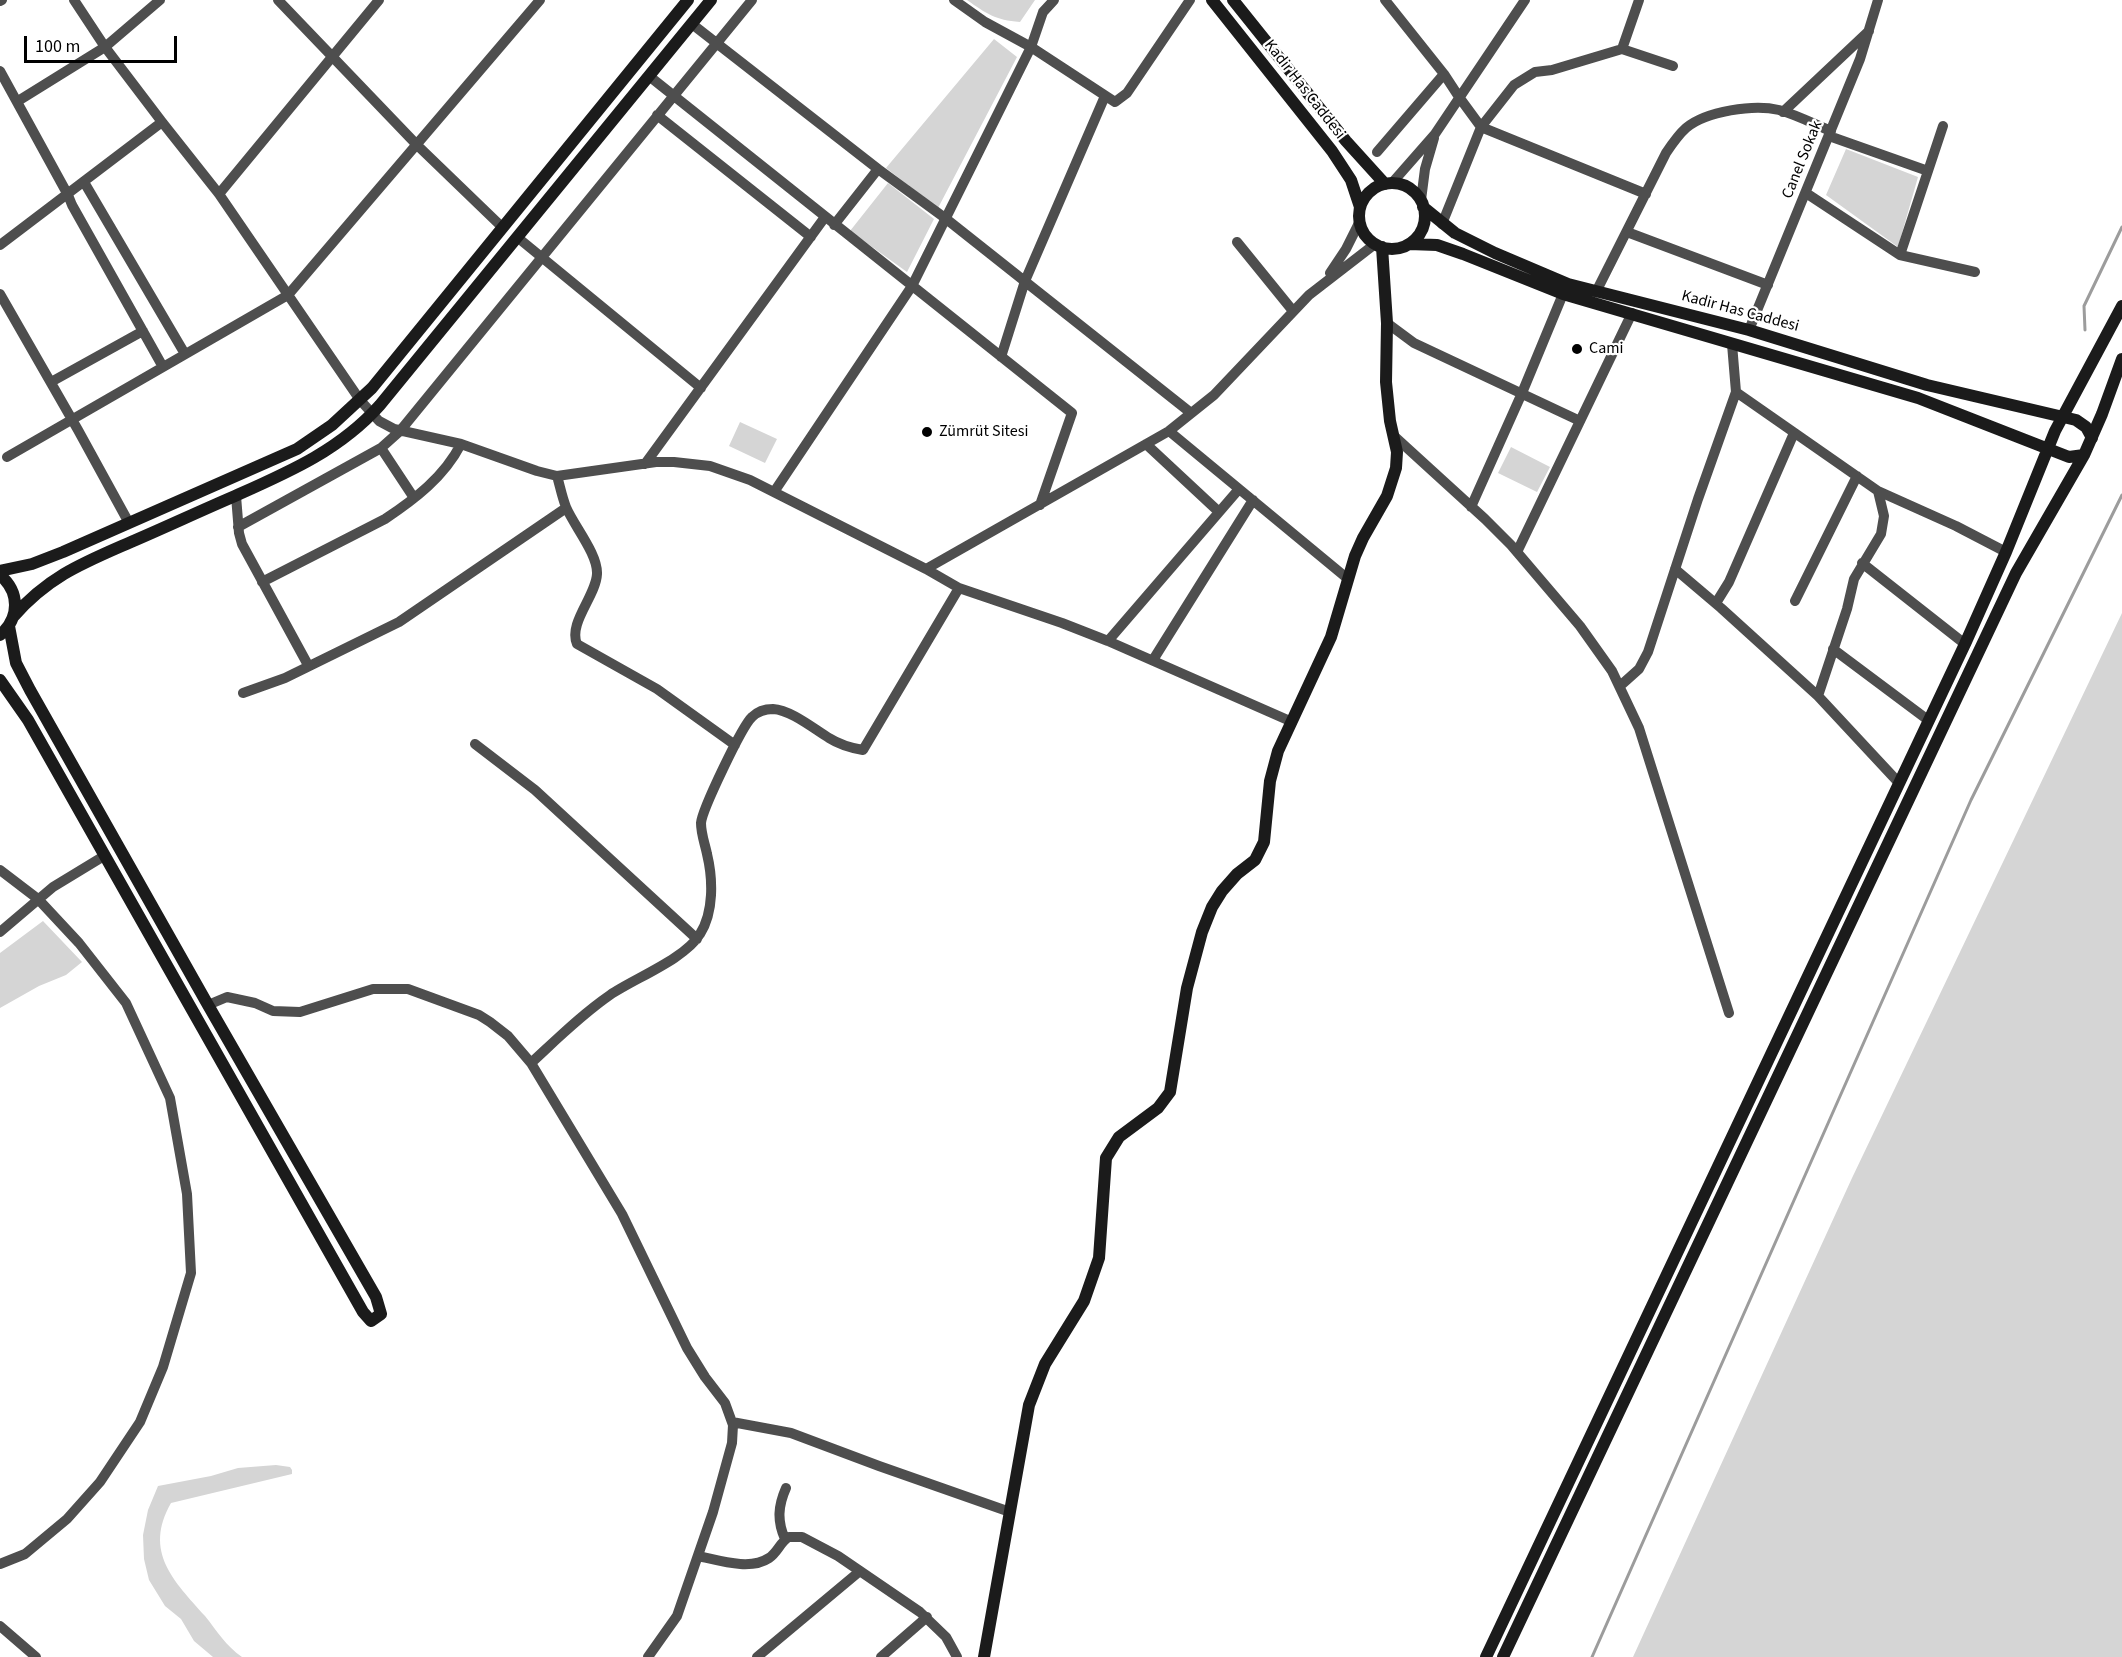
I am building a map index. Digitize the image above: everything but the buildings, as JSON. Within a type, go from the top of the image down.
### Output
[{"type":"street","points":[[74,0],[105,47],[219,194],[360,400],[372,414],[388,426],[400,431],[461,444],[557,476],[674,462],[710,466],[737,475],[774,492],[959,588],[1108,641],[1290,721]]},
{"type":"street","points":[[18,101],[105,47],[160,0]]},
{"type":"street","points":[[278,0],[417,145],[502,227]]},
{"type":"street","points":[[219,194],[379,0]]},
{"type":"street","points":[[7,457],[288,295],[540,0]]},
{"type":"street","points":[[0,681],[28,720],[363,1312],[371,1321],[381,1314],[376,1297],[208,1005],[16,663],[8,626],[15,609],[14,594],[0,573],[48,559],[297,449],[332,425],[360,400],[688,0]]},
{"type":"street","points":[[8,626],[39,591],[72,568],[273,479],[330,449],[355,431],[372,414],[711,0]]},
{"type":"street","points":[[238,527],[381,448],[400,431],[752,0]]},
{"type":"street","points":[[954,0],[985,22],[1031,47],[1115,102],[1127,93],[1190,0]]},
{"type":"street","points":[[774,492],[912,286],[1031,47],[1043,12],[1054,0]]},
{"type":"street","name":"Kadir Has Caddesi","points":[[1212,0],[1332,151],[1351,180],[1360,207]]},
{"type":"street","points":[[1385,0],[1444,74],[1481,127],[1646,194]]},
{"type":"street","points":[[1435,134],[1425,169],[1422,203],[1425,214],[1422,228],[1409,244],[1396,248],[1378,245],[1365,234],[1360,221],[1360,207],[1363,200],[1372,190],[1388,183],[1435,134],[1525,0]]},
{"type":"street","points":[[1622,49],[1639,0]]},
{"type":"street","name":"Canel Sokak","points":[[1749,330],[1860,59],[1878,0]]},
{"type":"street","name":"Kadir Has Caddesi","points":[[1237,2],[1352,149],[1388,183]]},
{"type":"street","points":[[692,24],[878,169],[945,218],[1191,413]]},
{"type":"street","points":[[1784,112],[1869,30]]},
{"type":"street","points":[[1442,224],[1481,127],[1509,91],[1526,76],[1622,49],[1673,66]]},
{"type":"street","points":[[0,71],[163,367]]},
{"type":"street","points":[[1377,152],[1444,74]]},
{"type":"street","points":[[649,76],[1072,413],[1040,505]]},
{"type":"street","points":[[1001,357],[1025,281],[1105,96]]},
{"type":"street","points":[[1596,292],[1670,146],[1693,123],[1705,117],[1733,111],[1764,109],[1784,112],[1830,133],[1928,171]]},
{"type":"street","points":[[657,116],[810,237]]},
{"type":"street","points":[[0,245],[162,122]]},
{"type":"street","points":[[1900,255],[1943,126]]},
{"type":"street","points":[[834,225],[878,169]]},
{"type":"street","points":[[84,182],[186,354]]},
{"type":"street","points":[[1388,183],[1406,186],[1422,203]]},
{"type":"street","points":[[1806,193],[1900,255],[1975,272]]},
{"type":"street","name":"Kadir Has Caddesi","points":[[1422,203],[1442,224],[1455,233],[1568,284],[1749,330],[1926,386],[2063,417]]},
{"type":"street","points":[[645,464],[825,217]]},
{"type":"street","points":[[1325,281],[1346,249],[1360,221]]},
{"type":"street","points":[[1627,232],[1768,285]]},
{"type":"street","points":[[517,237],[700,388]]},
{"type":"street","points":[[1237,242],[1293,311]]},
{"type":"street","name":"Kadir Has Caddesi","points":[[1409,244],[1437,245],[1563,294],[1918,398],[2048,448]]},
{"type":"street","points":[[926,569],[1170,431],[1214,395],[1293,311],[1325,281],[1378,245]]},
{"type":"street","points":[[984,1657],[1029,1405],[1034,1388],[1049,1357],[1084,1301],[1099,1258],[1106,1158],[1119,1137],[1158,1108],[1170,1092],[1187,988],[1197,949],[1217,899],[1229,882],[1255,860],[1262,849],[1273,765],[1290,721],[1331,637],[1363,538],[1391,486],[1397,460],[1386,382],[1387,323],[1378,245]]},
{"type":"street","points":[[0,294],[129,523]]},
{"type":"street","points":[[1471,507],[1563,294]]},
{"type":"street","points":[[1486,1657],[1965,644],[2007,552],[2048,448],[2122,306]]},
{"type":"street","points":[[1517,552],[1632,313]]},
{"type":"street","points":[[1387,323],[1414,343],[1580,421]]},
{"type":"street","points":[[51,382],[143,331]]},
{"type":"street","points":[[1620,687],[1645,660],[1736,392],[1732,344]]},
{"type":"street","points":[[1503,1657],[2016,573],[2084,455],[2122,359]]},
{"type":"street","points":[[1736,392],[1878,491],[2007,552]]},
{"type":"street","points":[[2063,417],[2076,420],[2086,427],[2092,438]]},
{"type":"street","points":[[1170,431],[1348,579]]},
{"type":"street","points":[[1716,603],[1729,582],[1794,433]]},
{"type":"street","points":[[1394,436],[1517,552],[1585,633],[1620,687],[1643,739],[1729,1013]]},
{"type":"street","points":[[262,582],[385,519],[414,498],[443,472],[461,444]]},
{"type":"street","points":[[1146,444],[1220,512]]},
{"type":"street","points":[[381,448],[414,498]]},
{"type":"street","points":[[2048,448],[2069,456],[2084,455]]},
{"type":"street","points":[[557,476],[567,508],[594,560],[597,571],[595,584],[576,627],[577,644],[657,689],[735,745]]},
{"type":"street","points":[[1795,601],[1857,476]]},
{"type":"street","points":[[1108,641],[1239,489]]},
{"type":"street","points":[[1818,696],[1847,609],[1851,589],[1862,563],[1878,542],[1883,525],[1883,507],[1878,491]]},
{"type":"street","points":[[236,496],[238,527],[242,544],[309,665]]},
{"type":"street","points":[[1153,660],[1253,500]]},
{"type":"street","points":[[243,693],[277,681],[399,622],[567,508]]},
{"type":"street","points":[[1862,563],[1965,644]]},
{"type":"street","points":[[1675,569],[1716,603],[1818,696],[1899,783]]},
{"type":"street","points":[[531,1064],[610,995],[684,951],[697,939],[706,922],[711,890],[710,868],[702,831],[702,814],[735,745],[752,716],[760,711],[771,709],[783,712],[836,742],[863,750],[959,588]]},
{"type":"street","points":[[1833,650],[1928,720]]},
{"type":"street","points":[[476,744],[535,790],[697,939]]},
{"type":"street","points":[[0,932],[53,887],[104,856]]},
{"type":"street","points":[[0,870],[38,899],[79,943],[126,1003],[170,1098],[187,1194],[191,1273],[163,1367],[140,1422],[100,1482],[67,1519],[25,1554],[0,1564]]},
{"type":"street","points":[[208,1005],[227,997],[255,1003],[273,1011],[300,1012],[374,989],[408,989],[479,1015],[508,1036],[531,1064],[622,1214],[687,1348],[725,1403],[732,1422],[732,1443],[713,1512],[677,1616],[648,1657]]},
{"type":"street","points":[[732,1422],[791,1433],[1010,1512]]},
{"type":"street","points":[[785,1539],[779,1514],[786,1488]]},
{"type":"street","points":[[698,1556],[737,1563],[756,1563],[772,1555],[785,1539],[793,1536],[802,1537],[838,1556],[927,1617],[946,1636],[957,1657]]},
{"type":"street","points":[[757,1657],[860,1571]]},
{"type":"street","points":[[881,1657],[927,1617]]},
{"type":"street","points":[[0,1626],[36,1657]]},
{"type":"shaded area","points":[[967,0],[1035,0],[1020,22],[1004,20]]},
{"type":"shaded area","points":[[994,39],[1017,57],[938,208],[886,168]]},
{"type":"shaded area","points":[[1846,149],[1918,177],[1898,247],[1826,195]]},
{"type":"shaded area","points":[[888,183],[934,219],[907,272],[850,231]]},
{"type":"shaded area","points":[[740,422],[777,439],[765,463],[729,446]]},
{"type":"shaded area","points":[[1511,447],[1550,467],[1537,492],[1498,473]]},
{"type":"shaded area","points":[[2122,613],[2122,1657],[1633,1657],[1852,1178]]},
{"type":"shaded area","points":[[43,921],[82,962],[66,975],[39,986],[0,1008],[0,953]]},
{"type":"shaded area","points":[[276,1465],[290,1467],[292,1474],[171,1503],[163,1520],[160,1536],[161,1551],[173,1578],[226,1643],[242,1657],[213,1657],[194,1641],[181,1619],[165,1606],[149,1580],[144,1559],[143,1535],[148,1510],[158,1486],[211,1476],[238,1468]]},
{"type":"waterway","points":[[2085,330],[2084,306],[2122,227]]},
{"type":"waterway","points":[[1592,1657],[1971,800],[2122,495]]},
{"type":"place","name":"Cami","points":[[1577,349]]},
{"type":"place","name":"Zümrüt Sitesi","points":[[927,432]]}]
